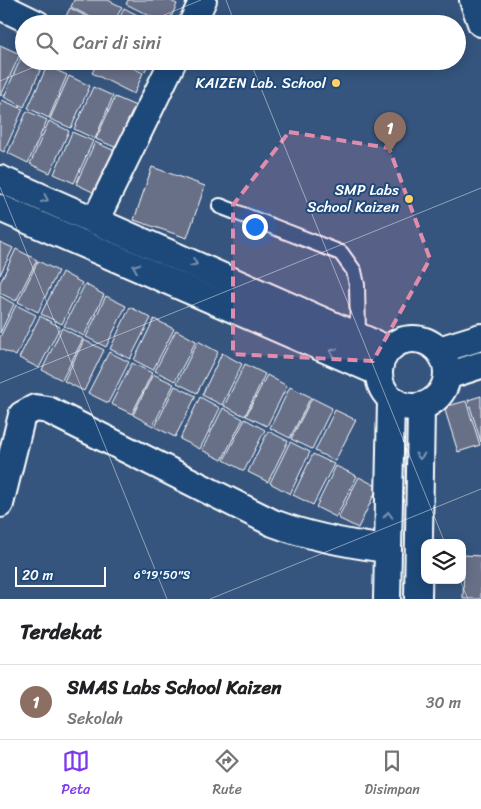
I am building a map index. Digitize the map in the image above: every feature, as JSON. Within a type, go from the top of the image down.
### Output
[{"type":"street","points":[[196,15],[203,0]]},
{"type":"street","points":[[473,0],[481,23]]},
{"type":"street","points":[[0,6],[31,13]]},
{"type":"street","points":[[96,221],[169,70]]},
{"type":"street","points":[[0,179],[358,334],[382,360]]},
{"type":"street","points":[[0,208],[382,360]]},
{"type":"street","points":[[438,350],[481,337]]},
{"type":"street","points":[[413,338],[428,341],[438,350],[446,362],[447,376],[443,390],[434,401],[421,408],[405,408],[391,401],[381,388],[382,360],[399,341],[413,338]]},
{"type":"street","points":[[447,376],[481,365]]},
{"type":"street","points":[[387,599],[391,401]]},
{"type":"street","points":[[0,504],[22,415],[35,408],[48,410],[273,523],[295,531],[353,545],[387,549]]},
{"type":"street","points":[[418,599],[421,408]]},
{"type":"lane","points":[[220,206],[341,253],[354,271],[357,285],[358,334]]},
{"type":"highlighted area","points":[[289,132],[389,148],[430,259],[373,361],[233,354],[233,205]]},
{"type":"building","points":[[74,0],[108,0],[122,7],[118,15],[87,15],[71,7]]},
{"type":"building","points":[[128,0],[169,0],[177,4],[172,15],[148,15],[126,4]]},
{"type":"building","points":[[70,8],[84,15],[66,15]]},
{"type":"building","points":[[124,8],[138,15],[121,15]]},
{"type":"building","points":[[0,45],[15,52],[15,65],[0,95]]},
{"type":"building","points":[[16,70],[40,70],[24,107],[4,97]]},
{"type":"building","points":[[45,70],[56,70],[67,75],[49,118],[28,108]]},
{"type":"building","points":[[94,70],[137,70],[143,73],[134,94],[92,73]]},
{"type":"building","points":[[69,76],[90,86],[71,128],[50,119]]},
{"type":"building","points":[[93,87],[113,96],[95,139],[74,129]]},
{"type":"building","points":[[115,97],[136,106],[117,148],[96,139]]},
{"type":"building","points":[[2,100],[23,109],[4,152],[0,150],[0,105]]},
{"type":"building","points":[[27,111],[47,120],[28,163],[8,153]]},
{"type":"building","points":[[49,121],[69,131],[50,173],[30,164]]},
{"type":"building","points":[[72,132],[93,141],[74,183],[54,174]]},
{"type":"building","points":[[95,142],[115,151],[97,194],[76,184]]},
{"type":"building","points":[[152,167],[205,186],[187,238],[134,220]]},
{"type":"building","points":[[0,242],[13,248],[0,275]]},
{"type":"building","points":[[16,249],[37,260],[16,301],[0,293],[0,283]]},
{"type":"building","points":[[38,261],[58,271],[38,312],[18,302]]},
{"type":"building","points":[[62,272],[82,283],[62,324],[41,314]]},
{"type":"building","points":[[85,284],[104,295],[84,336],[64,326]]},
{"type":"building","points":[[0,296],[14,304],[0,333]]},
{"type":"building","points":[[106,296],[126,306],[106,347],[86,337]]},
{"type":"building","points":[[16,305],[36,315],[16,356],[0,349],[0,337]]},
{"type":"building","points":[[130,307],[151,318],[130,359],[110,349]]},
{"type":"building","points":[[40,316],[60,327],[39,368],[19,358]]},
{"type":"building","points":[[154,319],[174,329],[153,370],[134,360]]},
{"type":"building","points":[[62,328],[83,339],[62,380],[42,370]]},
{"type":"building","points":[[176,330],[196,341],[175,381],[155,371]]},
{"type":"building","points":[[84,340],[104,350],[84,391],[64,381]]},
{"type":"building","points":[[198,341],[218,352],[197,393],[177,383]]},
{"type":"building","points":[[109,352],[129,362],[108,403],[88,393]]},
{"type":"building","points":[[222,353],[242,364],[222,405],[202,395]]},
{"type":"building","points":[[132,363],[152,373],[132,414],[111,404]]},
{"type":"building","points":[[245,364],[265,374],[245,416],[224,406]]},
{"type":"building","points":[[153,374],[174,384],[153,426],[133,415]]},
{"type":"building","points":[[267,375],[287,386],[267,426],[246,416]]},
{"type":"building","points":[[175,386],[196,396],[175,437],[155,427]]},
{"type":"building","points":[[290,387],[311,397],[290,438],[270,428]]},
{"type":"building","points":[[481,396],[481,442],[468,400]]},
{"type":"building","points":[[200,397],[220,408],[200,449],[180,439]]},
{"type":"building","points":[[312,398],[332,408],[312,449],[291,439]]},
{"type":"building","points":[[466,401],[480,445],[458,452],[444,407]]},
{"type":"building","points":[[223,408],[243,419],[222,460],[202,450]]},
{"type":"building","points":[[335,410],[356,420],[335,461],[315,451]]},
{"type":"building","points":[[245,419],[265,430],[244,471],[224,460]]},
{"type":"building","points":[[268,431],[288,441],[268,482],[248,472]]},
{"type":"building","points":[[290,442],[310,452],[290,494],[270,483]]},
{"type":"building","points":[[313,454],[334,464],[313,505],[293,495]]},
{"type":"building","points":[[336,466],[357,476],[336,517],[316,507]]},
{"type":"building","points":[[359,477],[378,487],[358,528],[338,518]]},
{"type":"building","points":[[466,555],[481,556],[481,599],[463,599],[463,584],[466,584]]},
{"type":"place","name":"KAIZEN Lab. School","points":[[336,83]]},
{"type":"place","name":"SMAS Labs School Kaizen","points":[[390,153]]},
{"type":"place","name":"SMP Labs School Kaizen","points":[[409,199]]}]
